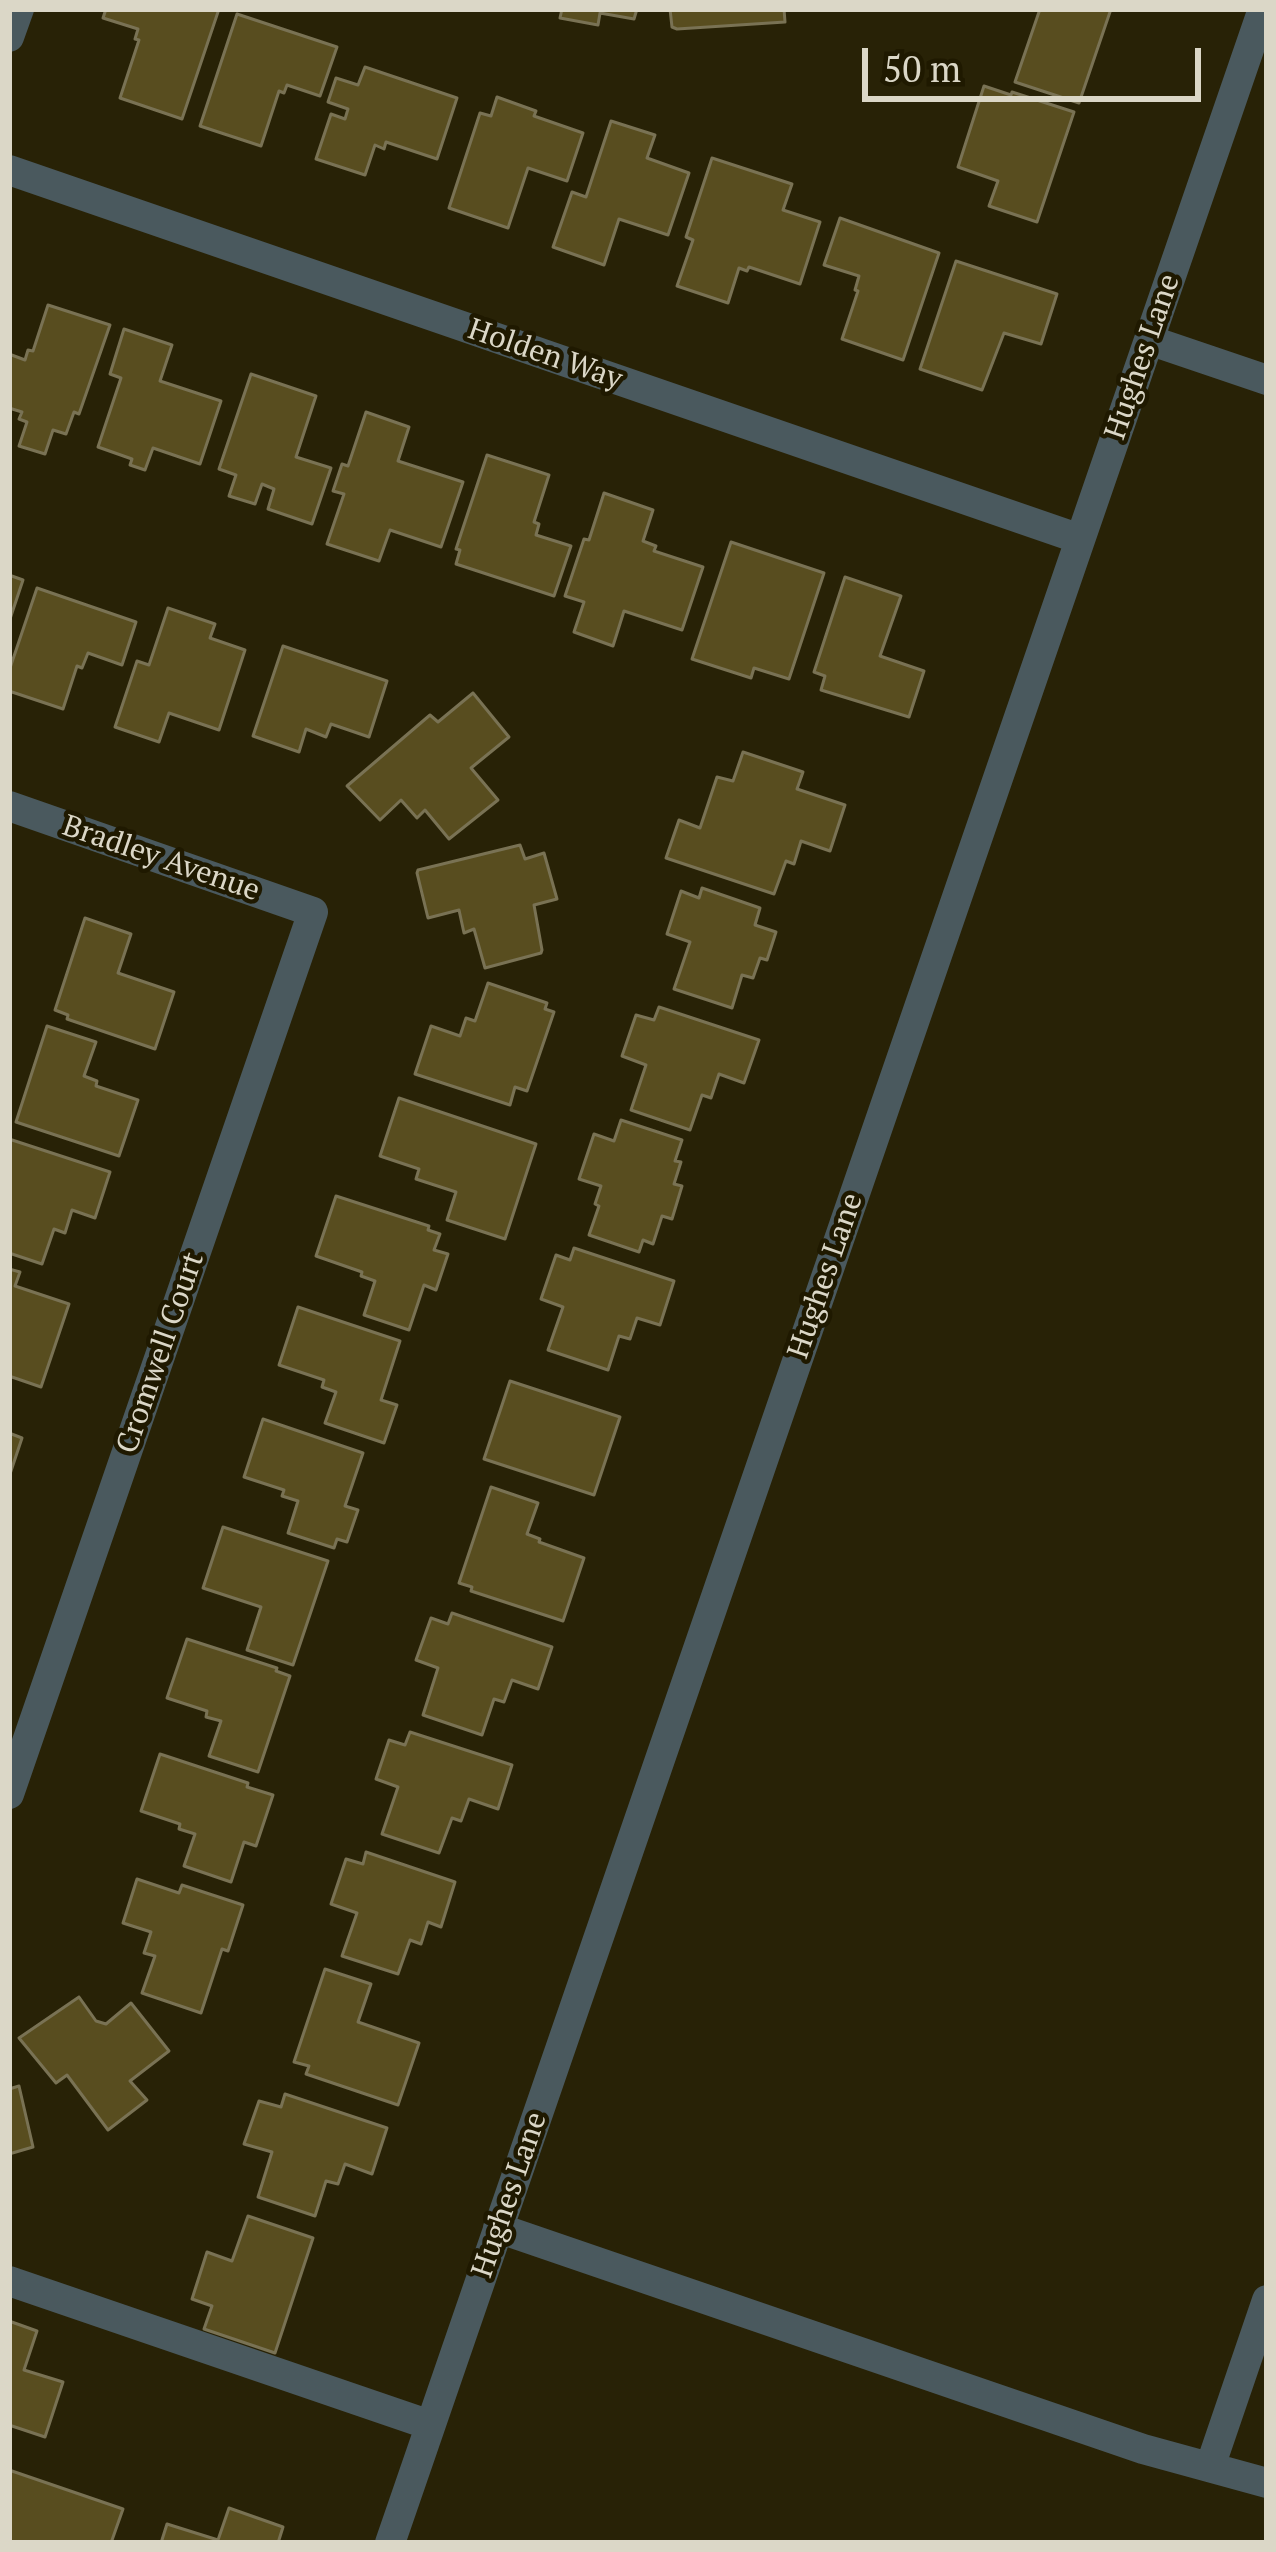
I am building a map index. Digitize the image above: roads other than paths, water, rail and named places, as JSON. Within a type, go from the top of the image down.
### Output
[{"type":"street","points":[[9,37],[19,9]]},
{"type":"street","name":"Hughes Lane","points":[[390,2543],[1262,21]]},
{"type":"street","name":"Holden Way","points":[[9,170],[1080,539]]},
{"type":"street","points":[[1149,340],[1267,380]]},
{"type":"street","name":"Bradley Avenue","points":[[9,806],[313,912]]},
{"type":"street","name":"Cromwell Court","points":[[9,1794],[313,912]]},
{"type":"street","points":[[498,2228],[1143,2449],[1267,2483]]},
{"type":"street","points":[[9,2281],[430,2425]]},
{"type":"street","points":[[1210,2467],[1267,2300]]}]
